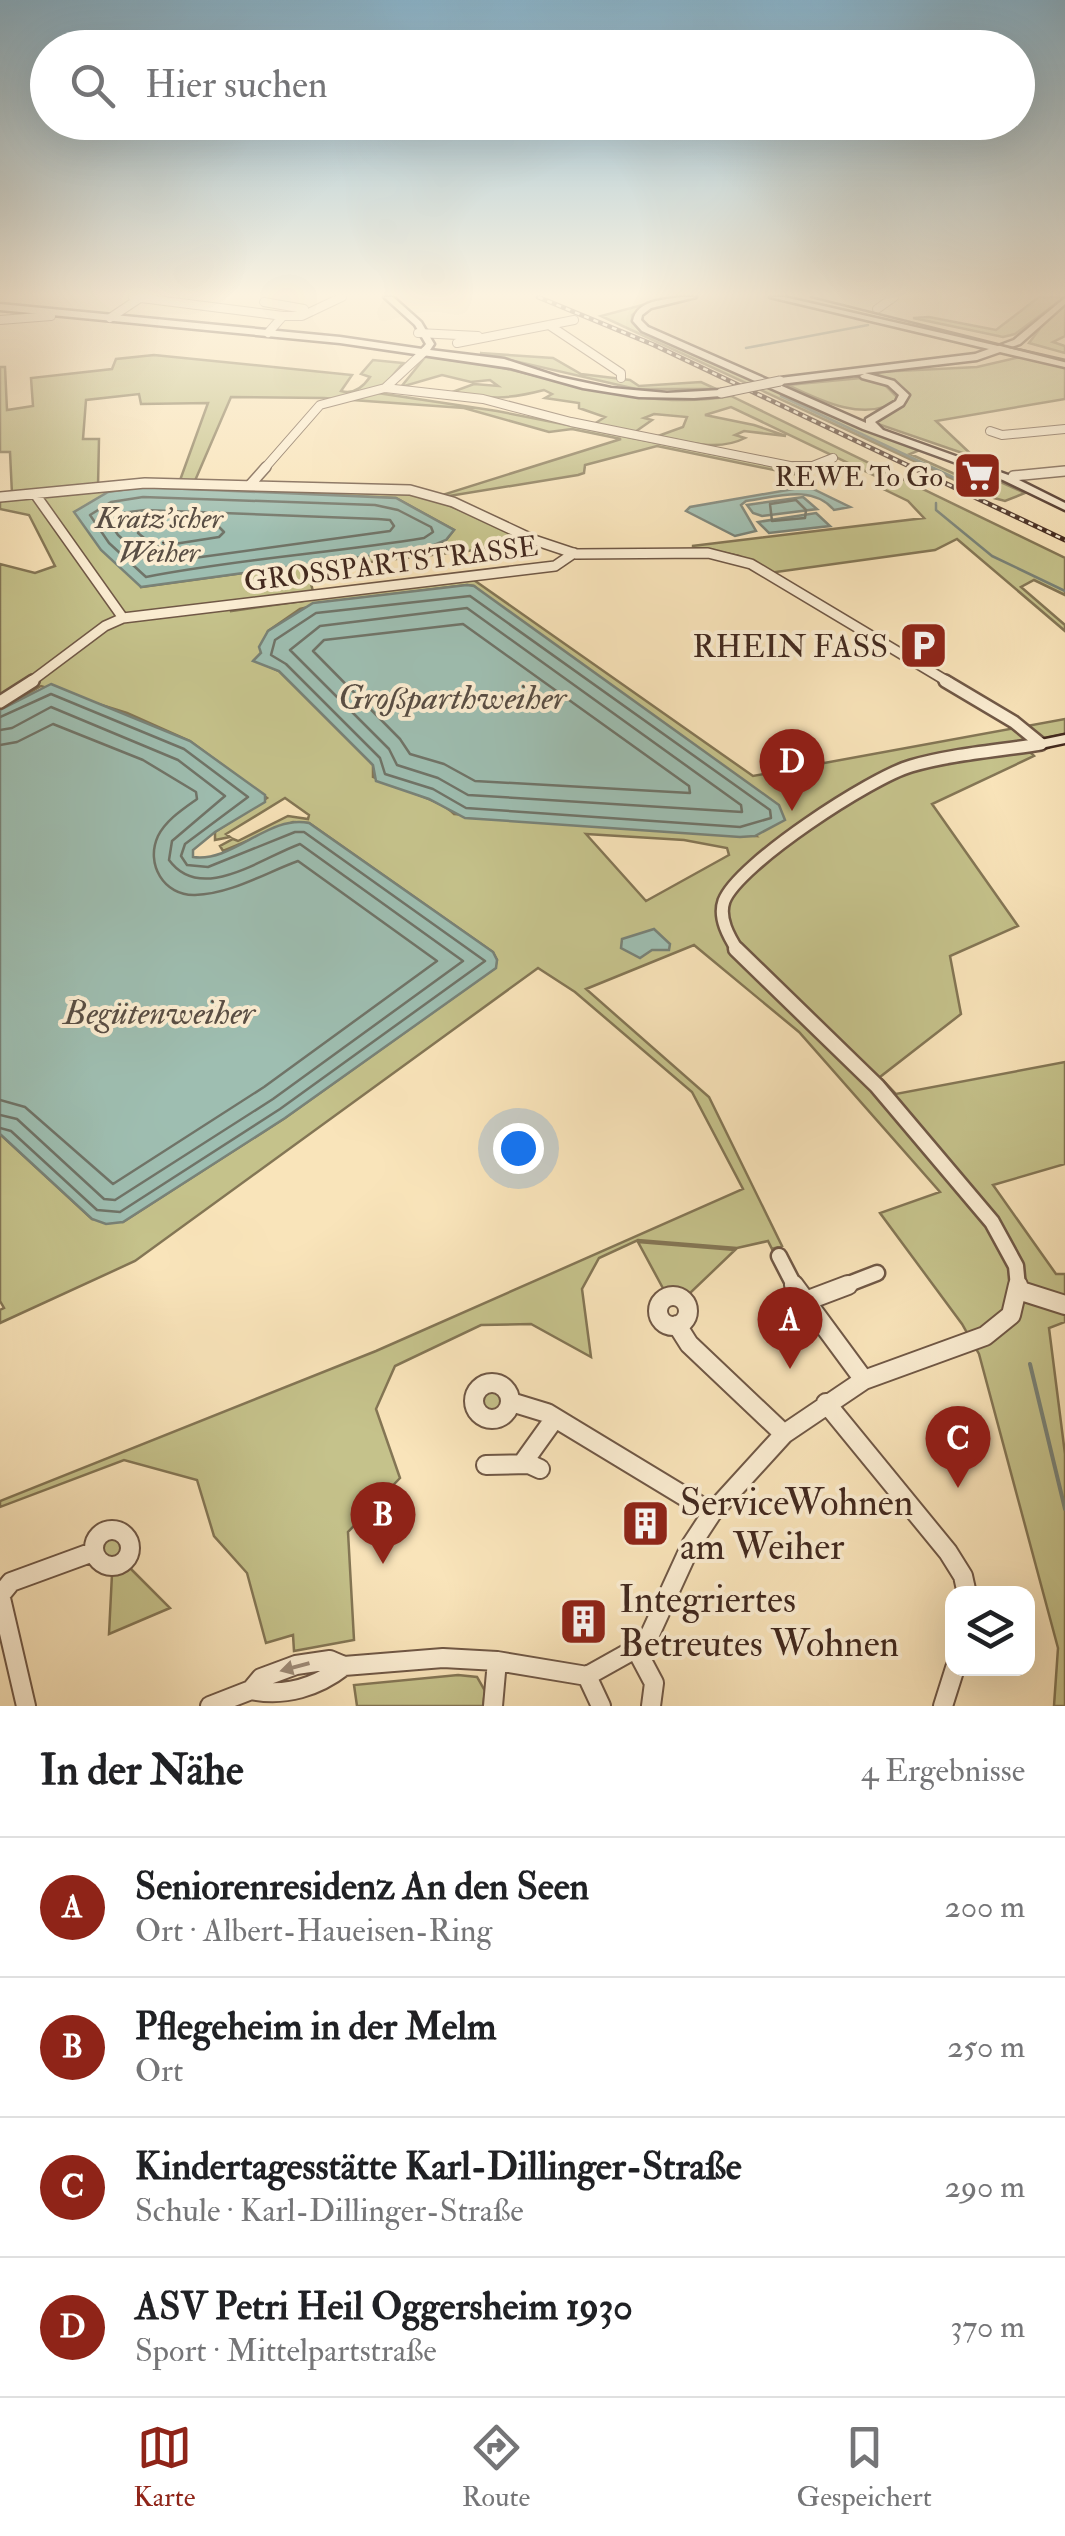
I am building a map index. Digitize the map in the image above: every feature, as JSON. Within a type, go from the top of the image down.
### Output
[{"type":"street","points":[[385,388],[395,377]]},
{"type":"street","points":[[559,377],[644,394],[721,393],[809,377]]},
{"type":"street","points":[[755,377],[1010,477],[1065,504]]},
{"type":"street","points":[[755,377],[879,431],[952,455]]},
{"type":"street","points":[[855,377],[882,379],[904,395],[868,423]]},
{"type":"street","points":[[250,485],[320,405],[330,399],[385,388],[483,399],[586,425],[805,468],[833,458]]},
{"type":"street","points":[[818,402],[857,411],[892,408]]},
{"type":"street","points":[[868,423],[879,431]]},
{"type":"street","points":[[990,432],[1065,429]]},
{"type":"street","points":[[1010,477],[1065,471]]},
{"type":"street","name":"GROSSPARTSTRASSE","points":[[0,496],[145,483],[421,492],[574,554],[625,557],[700,550],[738,557],[1025,729],[1040,744]]},
{"type":"street","points":[[34,494],[123,618]]},
{"type":"street","name":"GROSSPARTSTRASSE","points":[[0,702],[105,626],[123,618],[555,566],[574,554]]},
{"type":"street","points":[[210,1706],[251,1690],[266,1695],[299,1688],[333,1676],[344,1666],[443,1658],[587,1676],[646,1643],[692,1545],[712,1513],[784,1434],[864,1380],[998,1328],[1010,1315],[1018,1290],[1016,1266],[992,1222],[877,1086],[738,952],[726,929],[724,901],[735,880],[756,862],[888,775],[911,766],[1065,739]]},
{"type":"street","points":[[779,1256],[803,1302],[864,1380]]},
{"type":"street","points":[[803,1302],[877,1272]]},
{"type":"street","points":[[1018,1290],[1065,1305]]},
{"type":"street","points":[[677,1324],[688,1344],[784,1434]]},
{"type":"street","points":[[511,1402],[555,1418],[712,1513]]},
{"type":"street","points":[[826,1404],[948,1552],[965,1586]]},
{"type":"street","points":[[522,1464],[555,1418]]},
{"type":"street","points":[[486,1465],[522,1464],[540,1469]]},
{"type":"street","points":[[26,1706],[1,1593],[11,1582],[93,1552]]},
{"type":"street","points":[[638,1650],[654,1683],[651,1706]]},
{"type":"street","points":[[493,1706],[497,1662]]},
{"type":"street","points":[[587,1676],[601,1706]]},
{"type":"street","points":[[942,1706],[952,1676]]},
{"type":"shaded area","points":[[0,377],[5,377],[7,410],[33,406],[31,378],[351,377],[341,391],[350,392],[369,377],[392,377],[378,393],[497,411],[805,472],[798,475],[657,446],[585,465],[584,473],[578,475],[443,497],[439,496],[621,439],[572,429],[549,432],[464,408],[324,398],[231,397],[194,483],[179,483],[208,403],[141,404],[139,394],[86,400],[83,439],[99,439],[98,487],[137,488],[108,492],[141,587],[427,548],[446,540],[454,530],[396,498],[175,488],[420,493],[538,543],[307,569],[314,595],[230,607],[231,611],[303,601],[315,595],[471,578],[753,776],[1065,719],[1065,734],[1040,739],[1048,748],[1030,752],[1034,756],[932,804],[1018,926],[950,956],[961,1014],[880,1077],[896,1094],[1065,1062],[1065,1164],[993,1185],[1056,1274],[1065,1274],[1065,1322],[1049,1328],[1065,1454],[1065,1706],[1054,1706],[1058,1648],[979,1354],[962,1324],[880,1213],[940,1192],[799,1032],[694,945],[586,989],[709,1097],[782,1246],[772,1249],[768,1241],[737,1248],[638,1240],[599,1258],[582,1289],[591,1357],[531,1324],[481,1325],[395,1366],[376,1409],[400,1478],[348,1532],[354,1640],[294,1651],[293,1635],[266,1643],[247,1573],[214,1536],[197,1480],[124,1460],[0,1507],[0,1501],[376,1351],[743,1189],[692,1092],[575,992],[538,968],[135,1261],[0,1323],[0,1310],[4,1308],[0,1301],[0,1134],[92,1219],[123,1222],[285,1118],[495,968],[497,960],[493,952],[309,823],[293,822],[223,851],[220,846],[233,839],[238,841],[288,816],[308,819],[309,815],[285,798],[226,834],[230,837],[215,840],[215,832],[267,798],[190,741],[127,713],[41,686],[0,710],[0,564],[35,573],[55,566],[29,515],[0,509],[0,497],[12,494],[10,452],[0,452]],"holes":[[[474,586],[756,836],[454,814],[373,777],[373,765],[279,671],[254,660],[261,653],[268,631],[300,609]],[[586,834],[684,840],[727,848],[729,855],[646,901]]]},
{"type":"shaded area","points":[[409,377],[436,377],[401,387]]},
{"type":"shaded area","points":[[449,377],[540,377],[673,400],[731,396],[1065,558],[1065,595],[1034,580],[1021,587],[1065,625],[1065,631],[957,539],[935,550],[769,573],[739,556],[692,546],[924,518],[908,501],[875,485],[884,480],[731,407],[705,415],[786,436],[744,431],[735,435],[745,438],[735,442],[702,445],[658,436],[683,427],[687,417],[654,414],[644,418],[652,420],[635,432],[594,424],[605,417],[579,408],[579,403],[545,398],[552,394],[544,390],[508,397],[452,392],[474,384],[498,386],[490,380],[471,382]]},
{"type":"shaded area","points":[[582,377],[630,380],[639,386],[701,382],[716,389],[636,389]]},
{"type":"shaded area","points":[[732,377],[745,377],[922,449],[910,454],[977,484],[994,479],[1025,493],[1005,501]]},
{"type":"shaded area","points":[[876,377],[1065,377],[1065,399],[936,421],[974,457],[872,422],[906,402],[907,392],[889,379]]},
{"type":"shaded area","points":[[861,378],[885,385],[899,399],[886,406],[858,410],[828,403],[788,385]]},
{"type":"shaded area","points":[[638,1242],[735,1250],[687,1296],[665,1292]]},
{"type":"shaded area","points":[[491,1383],[504,1388],[509,1401],[504,1414],[491,1419],[478,1414],[473,1401],[478,1388]]},
{"type":"shaded area","points":[[112,1530],[125,1535],[130,1548],[125,1561],[112,1566],[99,1561],[94,1548],[99,1535]]},
{"type":"shaded area","points":[[128,1566],[170,1608],[109,1634],[112,1574]]},
{"type":"shaded area","points":[[458,1675],[477,1677],[485,1691],[483,1706],[357,1706],[354,1685]]},
{"type":"water","name":"Kratz'scher Weiher","points":[[142,487],[396,498],[454,530],[446,540],[427,548],[141,587],[101,550],[74,512],[108,492]]},
{"type":"water","points":[[799,488],[813,489],[850,507],[834,510],[815,497],[804,495],[746,501],[741,505],[756,531],[735,536],[686,511],[690,507]]},
{"type":"water","points":[[803,497],[817,509],[762,516],[747,505]]},
{"type":"water","points":[[816,513],[830,526],[769,533],[758,522]]},
{"type":"water","name":"Großparthweiher","points":[[474,586],[779,805],[785,820],[755,836],[740,837],[465,818],[429,799],[376,781],[373,765],[279,671],[253,661],[261,653],[259,647],[268,631],[313,603]]},
{"type":"water","name":"Begütenweiher","points":[[51,684],[190,741],[265,795],[265,802],[193,850],[193,857],[222,853],[280,825],[309,823],[493,952],[497,960],[496,968],[285,1118],[123,1222],[106,1224],[92,1219],[0,1134],[0,710]]},
{"type":"water","points":[[654,929],[670,944],[669,950],[652,950],[640,958],[621,948],[622,939]]},
{"type":"waterway","points":[[781,396],[980,490]]},
{"type":"waterway","points":[[936,503],[936,510],[992,556],[1065,591]]},
{"type":"waterway","points":[[1030,1364],[1065,1509]]},
{"type":"railway","points":[[721,377],[1065,540]]},
{"type":"place","name":"REWE To Go","points":[[978,476]]},
{"type":"place","name":"RHEIN FASS","points":[[923,646]]},
{"type":"place","name":"ASV Petri Heil Oggersheim 1930","points":[[792,811]]},
{"type":"place","name":"Seniorenresidenz An den Seen","points":[[790,1369]]},
{"type":"place","name":"Kindertagesstätte Karl-Dillinger-Straße","points":[[958,1488]]},
{"type":"place","name":"ServiceWohnen am Weiher","points":[[645,1524]]},
{"type":"place","name":"Pflegeheim in der Melm","points":[[383,1564]]},
{"type":"place","name":"Integriertes Betreutes Wohnen","points":[[584,1621]]}]
